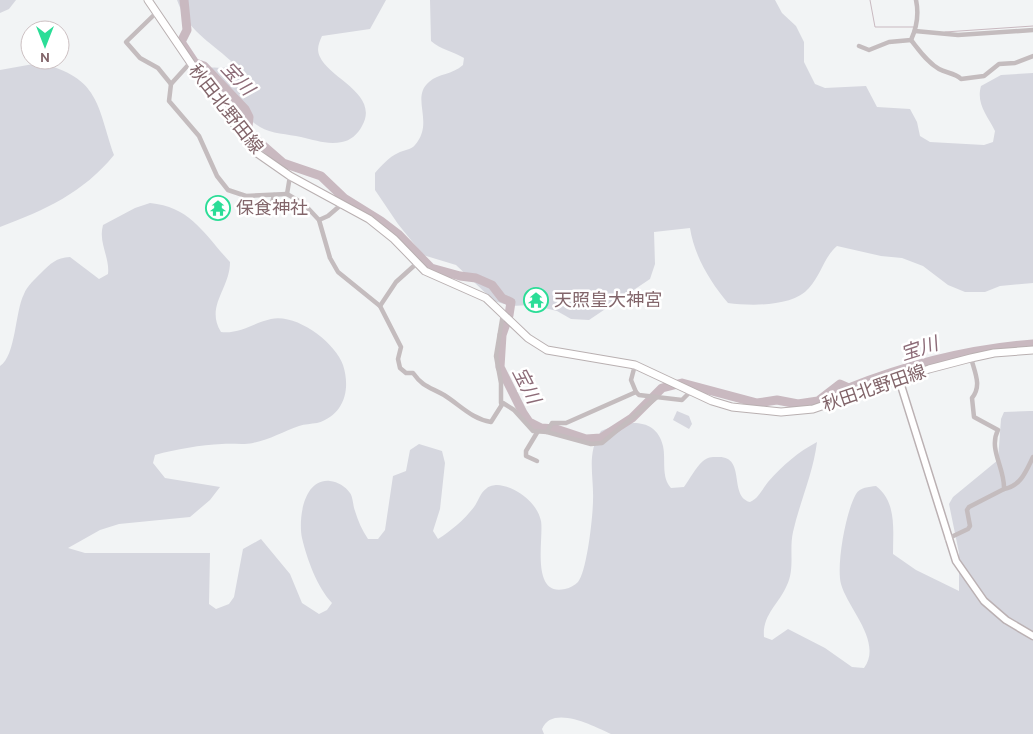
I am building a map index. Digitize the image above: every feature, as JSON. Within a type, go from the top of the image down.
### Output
[{"type":"main road","name":"秋田北野田線","points":[[148,0],[190,63],[250,146],[275,167],[384,230],[416,264],[432,275],[486,298],[537,345],[552,352],[634,365],[671,380],[688,390],[732,407],[767,411],[802,411],[819,407],[899,379],[971,358],[994,353],[1033,350]]},
{"type":"street","points":[[910,40],[915,31],[918,12],[916,0]]},
{"type":"street","points":[[156,12],[126,42],[140,58],[158,68],[171,84]]},
{"type":"street","points":[[915,31],[958,35],[1033,30]]},
{"type":"street","points":[[859,46],[869,50],[889,42],[910,40]]},
{"type":"street","points":[[910,40],[928,61],[961,79],[984,76],[999,64],[1015,63],[1033,56]]},
{"type":"street","points":[[190,63],[171,84],[170,101],[198,136],[221,183],[239,195],[287,194],[304,204],[319,220],[330,258],[338,272],[380,306],[401,347],[398,359],[400,368],[406,373],[413,373],[430,390],[443,395],[481,420],[491,422],[501,403],[501,383],[496,356],[504,315]]},
{"type":"street","points":[[287,194],[290,176]]},
{"type":"street","points":[[269,215],[274,195]]},
{"type":"street","points":[[319,220],[328,216],[342,204]]},
{"type":"street","points":[[254,207],[270,208]]},
{"type":"street","points":[[380,306],[396,282],[416,264]]},
{"type":"street","points":[[971,358],[978,384],[977,393],[972,398],[974,417],[998,430],[994,446],[1002,467],[1004,489]]},
{"type":"street","points":[[634,365],[631,380],[639,395],[682,400],[688,390]]},
{"type":"street","points":[[899,379],[947,538],[956,561],[984,601],[1006,620],[1033,636]]},
{"type":"street","points":[[548,430],[552,423],[566,423],[636,392]]},
{"type":"street","points":[[501,403],[509,405],[533,431],[548,430],[591,444],[602,443],[653,397]]},
{"type":"street","points":[[537,461],[526,456],[526,451],[538,431]]},
{"type":"street","points":[[947,538],[968,529],[970,522],[967,510],[969,507],[1013,486],[1021,479],[1032,460]]},
{"type":"shaded area","points":[[0,0],[16,0],[9,9],[0,13]]},
{"type":"shaded area","points":[[177,0],[386,0],[370,29],[322,36],[318,46],[320,57],[325,65],[352,88],[364,105],[366,115],[360,129],[354,137],[348,140],[331,143],[280,134],[269,131],[252,122],[208,72],[210,68],[222,68],[231,61],[193,27],[187,20]]},
{"type":"shaded area","points":[[430,0],[775,0],[782,13],[796,26],[804,42],[804,62],[815,84],[825,88],[866,86],[877,107],[910,109],[917,122],[920,136],[930,142],[984,145],[993,142],[995,131],[981,104],[981,86],[1001,75],[1033,73],[1033,283],[1000,286],[985,292],[965,292],[948,285],[923,266],[902,258],[881,256],[837,246],[829,255],[809,288],[793,299],[760,305],[728,303],[704,268],[695,248],[690,228],[654,232],[655,264],[650,279],[589,320],[571,319],[557,311],[532,305],[511,306],[494,301],[456,265],[423,255],[398,224],[375,190],[375,173],[391,157],[413,147],[421,136],[423,119],[421,103],[424,88],[433,79],[454,71],[463,65],[464,58],[431,41]]},
{"type":"shaded area","points":[[20,66],[20,70],[61,70],[74,76],[85,85],[93,96],[99,108],[114,155],[89,180],[62,199],[48,207],[0,227],[0,70]]},
{"type":"shaded area","points":[[150,203],[176,210],[196,223],[230,262],[229,272],[217,306],[217,323],[221,332],[240,330],[264,321],[281,318],[303,325],[323,339],[339,356],[345,374],[345,392],[339,408],[334,414],[317,423],[299,426],[253,443],[197,446],[155,455],[153,463],[165,478],[220,487],[210,500],[190,517],[119,524],[100,530],[68,548],[85,553],[210,553],[209,604],[216,609],[229,604],[234,597],[243,549],[261,539],[290,574],[302,603],[319,614],[327,610],[332,603],[313,572],[302,538],[302,510],[309,492],[321,482],[330,481],[344,486],[351,495],[357,518],[368,539],[378,539],[385,530],[393,476],[406,471],[410,450],[419,444],[442,451],[445,463],[440,509],[433,531],[438,539],[453,529],[466,516],[488,487],[497,485],[508,487],[526,498],[538,512],[541,521],[541,564],[543,575],[547,584],[554,589],[565,589],[578,582],[584,567],[593,508],[592,456],[596,439],[601,431],[628,423],[638,423],[653,429],[659,436],[663,446],[665,474],[671,488],[684,487],[706,459],[713,457],[726,458],[732,462],[735,469],[743,498],[750,502],[758,496],[768,482],[785,465],[803,450],[817,442],[813,465],[793,532],[791,572],[784,592],[768,616],[764,637],[772,640],[788,629],[825,648],[852,667],[864,668],[869,658],[867,637],[845,594],[840,575],[843,538],[852,502],[856,494],[862,489],[876,486],[888,500],[891,508],[893,554],[916,570],[959,591],[959,553],[949,504],[953,497],[998,460],[1001,419],[1004,412],[1033,411],[1033,734],[611,734],[584,722],[564,717],[555,718],[547,722],[542,729],[544,734],[0,734],[0,366],[9,353],[21,302],[25,291],[31,283],[54,262],[70,257],[99,279],[108,274],[102,238],[103,225],[135,208]]},
{"type":"shaded area","points":[[677,411],[689,416],[692,424],[689,429],[673,420]]},
{"type":"waterway","name":"宝川","points":[[184,0],[187,30],[181,42],[195,63],[204,66],[245,109],[249,117],[248,127],[252,136],[283,163],[321,176],[344,198],[398,234],[431,268],[460,276],[476,278],[492,285],[502,298],[511,302],[502,335],[500,367],[529,422],[541,428],[556,429],[586,439],[601,438],[632,418],[662,388],[682,383],[757,403],[777,400],[798,404],[818,401],[840,384],[849,388],[872,379],[940,359],[1009,346],[1033,344]]},
{"type":"waterway","points":[[870,0],[875,27],[914,27]]},
{"type":"waterway","points":[[945,32],[1033,26]]},
{"type":"place","name":"保食神社","points":[[218,208]]},
{"type":"place","name":"天照皇大神宮","points":[[536,300]]}]
